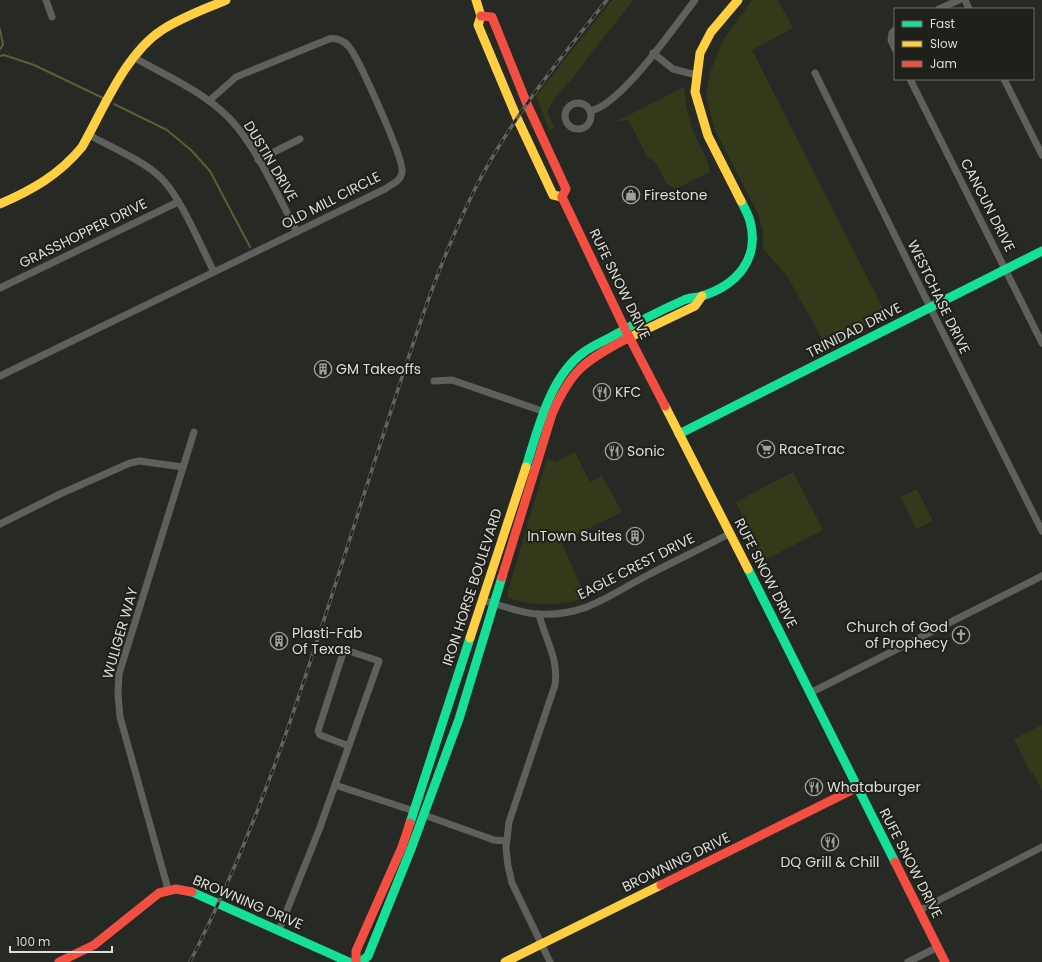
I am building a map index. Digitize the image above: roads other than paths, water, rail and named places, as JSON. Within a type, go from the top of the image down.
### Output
[{"type":"street","points":[[46,0],[52,17]]},
{"type":"street","points":[[0,204],[54,177],[73,159],[135,58],[155,35],[160,31],[226,0]]},
{"type":"street","name":"RUFE SNOW DRIVE","points":[[476,0],[481,16],[478,25],[522,130],[553,195],[562,197]]},
{"type":"street","points":[[590,111],[601,107],[621,91],[695,0]]},
{"type":"street","name":"IRON HORSE BOULEVARD","points":[[356,962],[356,951],[402,846],[482,600],[548,412],[565,370],[584,352],[625,329],[686,299],[702,296],[724,286],[740,274],[750,257],[752,239],[750,220],[708,136],[699,110],[695,92],[696,74],[700,53],[711,32],[738,0]]},
{"type":"street","points":[[941,8],[958,0]]},
{"type":"street","name":"RUFE SNOW DRIVE","points":[[481,16],[492,17],[527,104],[566,189],[562,197]]},
{"type":"street","points":[[893,32],[891,40],[894,47]]},
{"type":"street","name":"OLD MILL CIRCLE","points":[[0,376],[386,189],[400,178],[403,171],[391,136],[350,47],[342,41],[333,38],[322,41],[236,77],[209,101]]},
{"type":"street","points":[[653,53],[673,69],[696,74]]},
{"type":"street","name":"DUSTIN DRIVE","points":[[135,58],[209,101],[235,125],[258,160],[297,232]]},
{"type":"street","name":"WESTCHASE DRIVE","points":[[815,73],[1042,531]]},
{"type":"street","name":"CANCUN DRIVE","points":[[910,80],[1042,343]]},
{"type":"street","points":[[1004,80],[1042,155]]},
{"type":"street","points":[[89,135],[159,175],[178,202],[214,272]]},
{"type":"street","points":[[258,160],[300,139]]},
{"type":"street","name":"RUFE SNOW DRIVE","points":[[562,197],[625,329],[858,787],[945,962]]},
{"type":"street","name":"GRASSHOPPER DRIVE","points":[[0,288],[178,202]]},
{"type":"street","name":"TRINIDAD DRIVE","points":[[679,434],[1042,251]]},
{"type":"street","name":"IRON HORSE BOULEVARD","points":[[360,962],[368,956],[424,815],[459,719],[494,603],[548,412],[571,376],[582,365],[630,338],[694,306],[702,296]]},
{"type":"street","points":[[434,381],[452,380],[548,412]]},
{"type":"street","name":"WULIGER WAY","points":[[168,889],[120,717],[118,685],[119,674],[194,432]]},
{"type":"street","points":[[0,524],[60,494],[130,463],[140,461],[183,467]]},
{"type":"street","name":"EAGLE CREST DRIVE","points":[[482,600],[523,612],[539,614],[567,613],[594,605],[647,575],[729,534]]},
{"type":"street","points":[[810,693],[1042,576]]},
{"type":"street","points":[[539,614],[543,631],[555,660],[557,673],[555,685],[509,822],[506,841],[507,862],[512,883],[550,962]]},
{"type":"street","points":[[279,930],[335,785],[349,746],[379,661],[349,651],[343,653],[318,731],[320,735],[349,746]]},
{"type":"street","points":[[335,785],[414,811],[488,838],[506,841]]},
{"type":"street","name":"BROWNING DRIVE","points":[[506,962],[541,943],[858,787]]},
{"type":"street","points":[[920,910],[1042,847]]},
{"type":"street","name":"BROWNING DRIVE","points":[[168,889],[177,888],[199,894],[349,962]]},
{"type":"street","points":[[59,962],[94,945],[153,896],[168,889]]},
{"type":"street","points":[[908,962],[938,947]]},
{"type":"waterway","points":[[0,29],[3,45],[0,49]]},
{"type":"waterway","points":[[0,56],[4,55],[34,65],[103,98]]},
{"type":"waterway","points":[[114,104],[167,130],[191,150],[210,171],[250,247]]},
{"type":"railway","points":[[190,962],[220,900],[272,772],[317,642],[422,316],[446,253],[474,191],[503,140],[535,92],[607,0]]},
{"type":"place","name":"Firestone","points":[[631,195]]},
{"type":"place","name":"GM Takeoffs","points":[[323,369]]},
{"type":"place","name":"KFC","points":[[602,392]]},
{"type":"place","name":"RaceTrac","points":[[766,449]]},
{"type":"place","name":"Sonic","points":[[614,451]]},
{"type":"place","name":"InTown Suites","points":[[635,536]]},
{"type":"place","name":"Church of God of Prophecy","points":[[961,635]]},
{"type":"place","name":"Plasti-Fab Of Texas","points":[[279,641]]},
{"type":"place","name":"Whataburger","points":[[814,787]]},
{"type":"place","name":"DQ Grill & Chill","points":[[830,842]]}]
